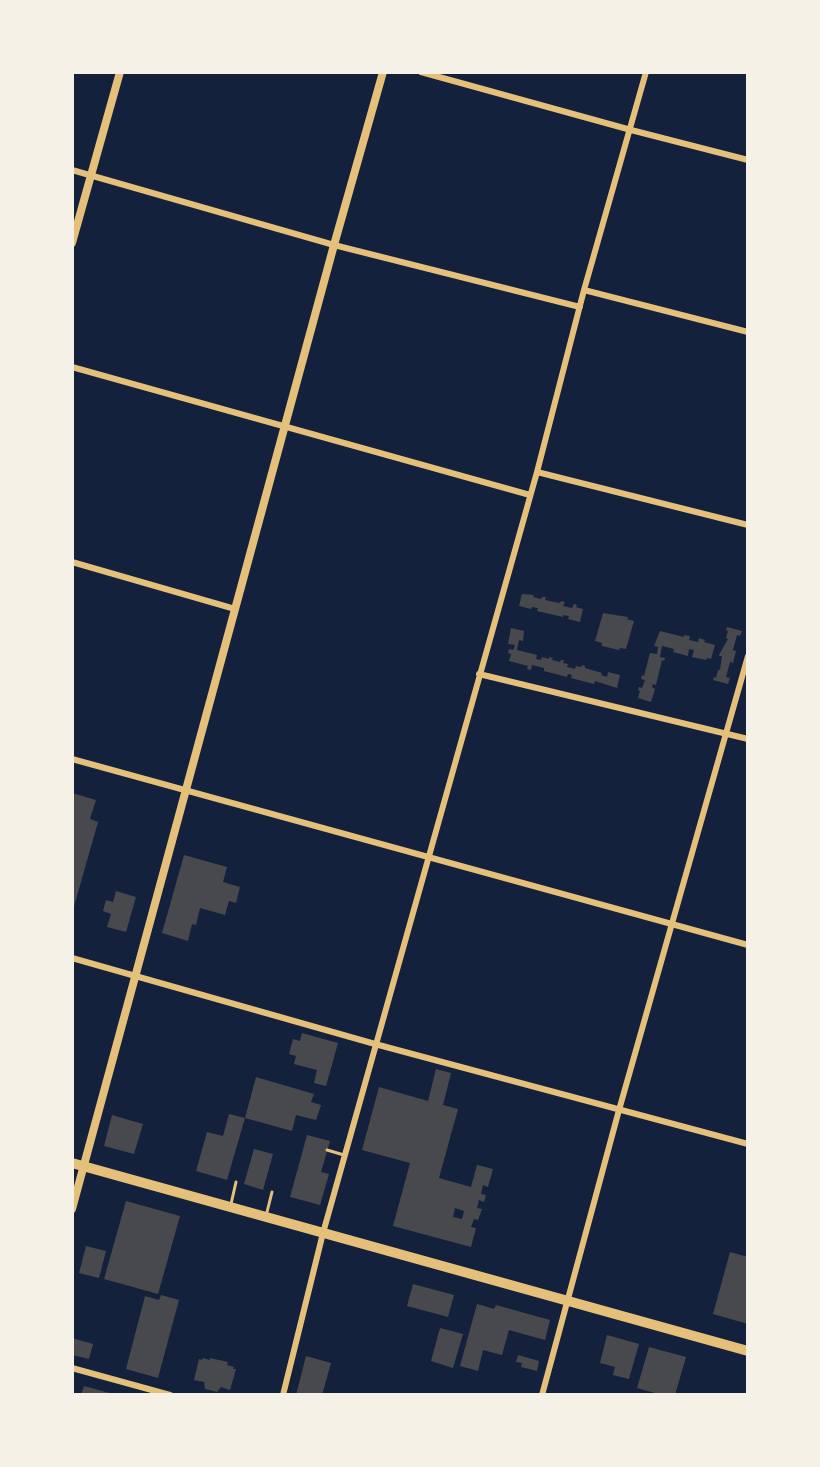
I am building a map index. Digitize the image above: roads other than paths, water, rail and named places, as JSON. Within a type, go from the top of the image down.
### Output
[{"type":"main road","points":[[72,1163],[748,1351]]},
{"type":"street","points":[[72,243],[120,72]]},
{"type":"street","points":[[72,1209],[383,72]]},
{"type":"street","points":[[421,72],[748,160]]},
{"type":"street","points":[[283,1395],[344,1155],[537,472],[584,290],[646,72]]},
{"type":"street","points":[[72,170],[334,245],[580,307]]},
{"type":"street","points":[[584,290],[748,332]]},
{"type":"street","points":[[72,367],[530,495]]},
{"type":"street","points":[[537,472],[748,525]]},
{"type":"street","points":[[72,562],[235,609]]},
{"type":"street","points":[[542,1395],[619,1110],[748,656]]},
{"type":"street","points":[[479,674],[748,739]]},
{"type":"street","points":[[72,759],[748,945]]},
{"type":"street","points":[[72,957],[375,1044],[748,1144]]},
{"type":"street","points":[[72,1368],[170,1395]]},
{"type":"lane","points":[[327,1150],[344,1155]]},
{"type":"lane","points":[[230,1207],[236,1182]]},
{"type":"lane","points":[[266,1217],[272,1192]]}]
